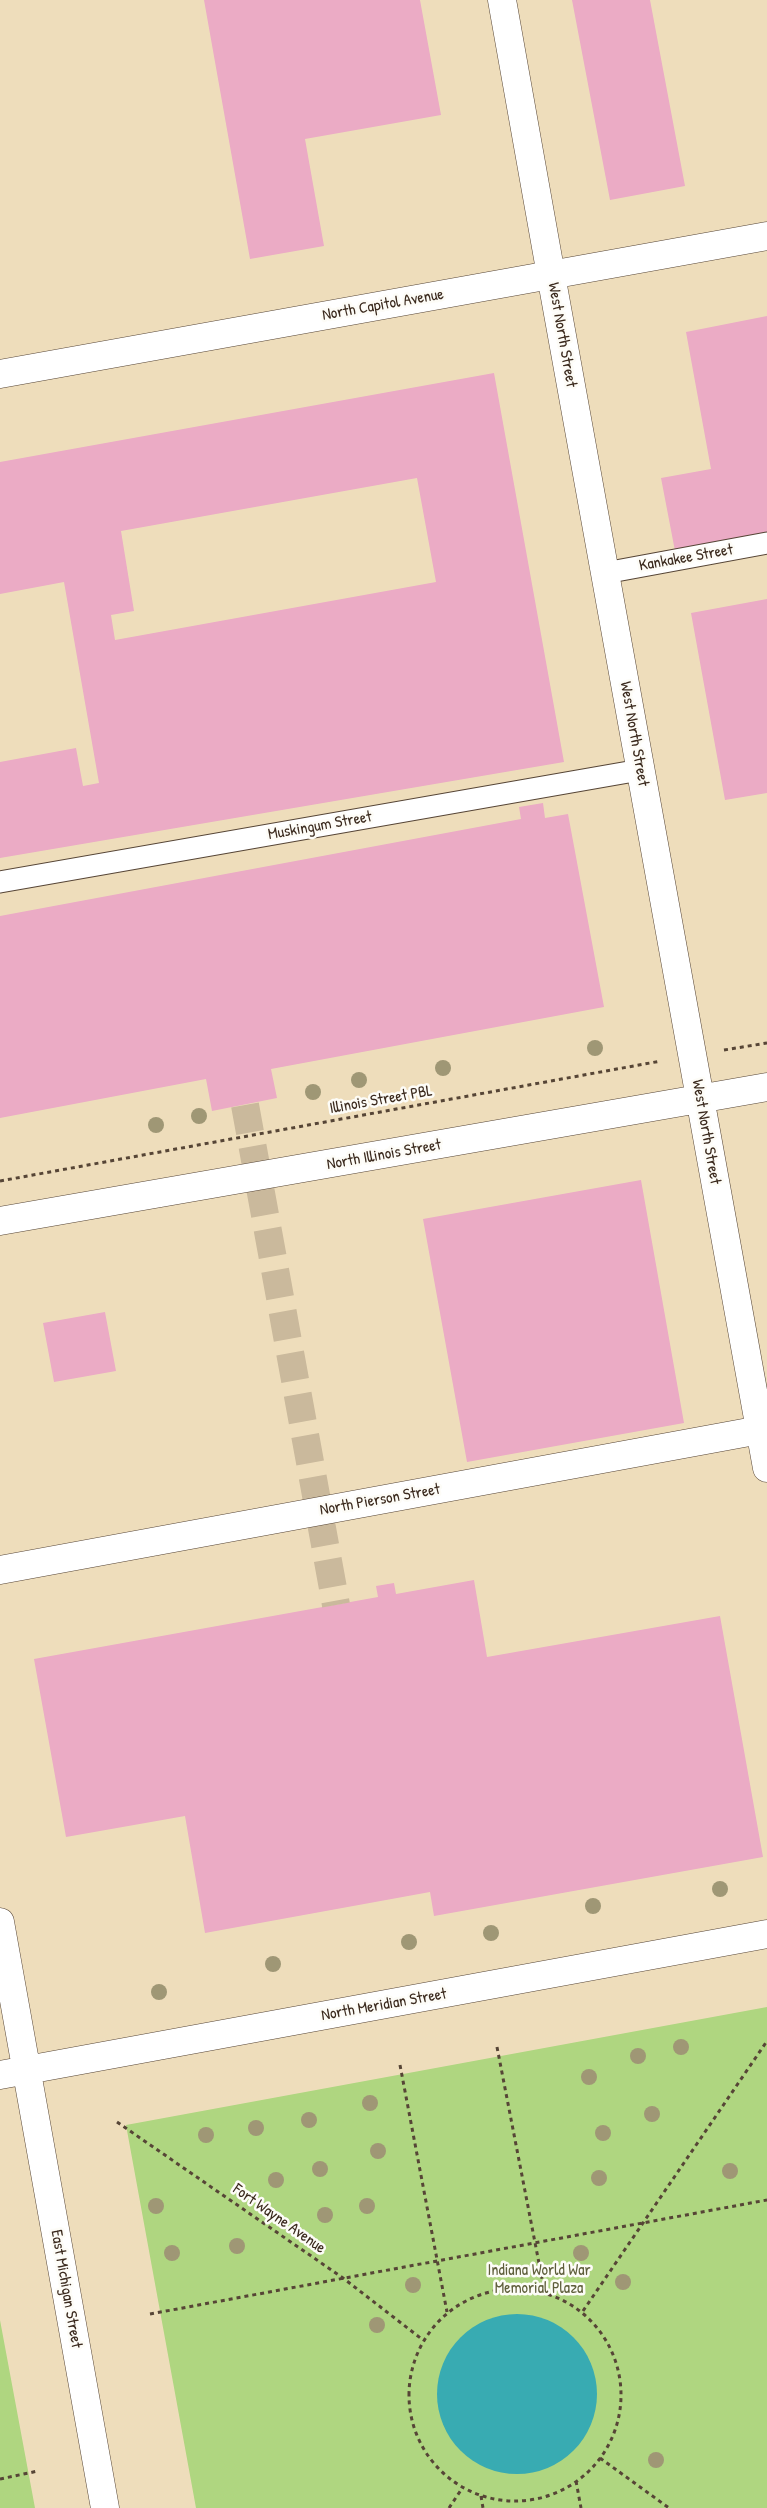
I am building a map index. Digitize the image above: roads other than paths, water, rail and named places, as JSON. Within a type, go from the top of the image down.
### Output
[{"type":"main road","name":"West North Street","points":[[502,0],[767,1468]]},
{"type":"main road","name":"North Capitol Avenue","points":[[0,374],[767,236]]},
{"type":"main road","name":"North Illinois Street","points":[[0,1221],[767,1087]]},
{"type":"main road","name":"North Pierson Street","points":[[0,1570],[760,1430]]},
{"type":"main road","name":"East Michigan Street","points":[[0,1922],[105,2508]]},
{"type":"main road","name":"North Meridian Street","points":[[0,2075],[767,1934]]},
{"type":"lane","name":"Kankakee Street","points":[[605,573],[767,543]]},
{"type":"lane","name":"Muskingum Street","points":[[0,882],[640,770]]},
{"type":"water","points":[[525,2314],[555,2323],[574,2337],[584,2349],[591,2363],[596,2378],[596,2410],[591,2425],[584,2439],[574,2451],[562,2461],[540,2471],[525,2474],[509,2474],[494,2471],[472,2461],[450,2439],[438,2410],[437,2386],[440,2371],[450,2349],[472,2327],[501,2315]]},
{"type":"tunnel","points":[[245,1105],[336,1605]]},
{"type":"park label","name":"Indiana World War Memorial Plaza","points":[[539,2280]]}]
